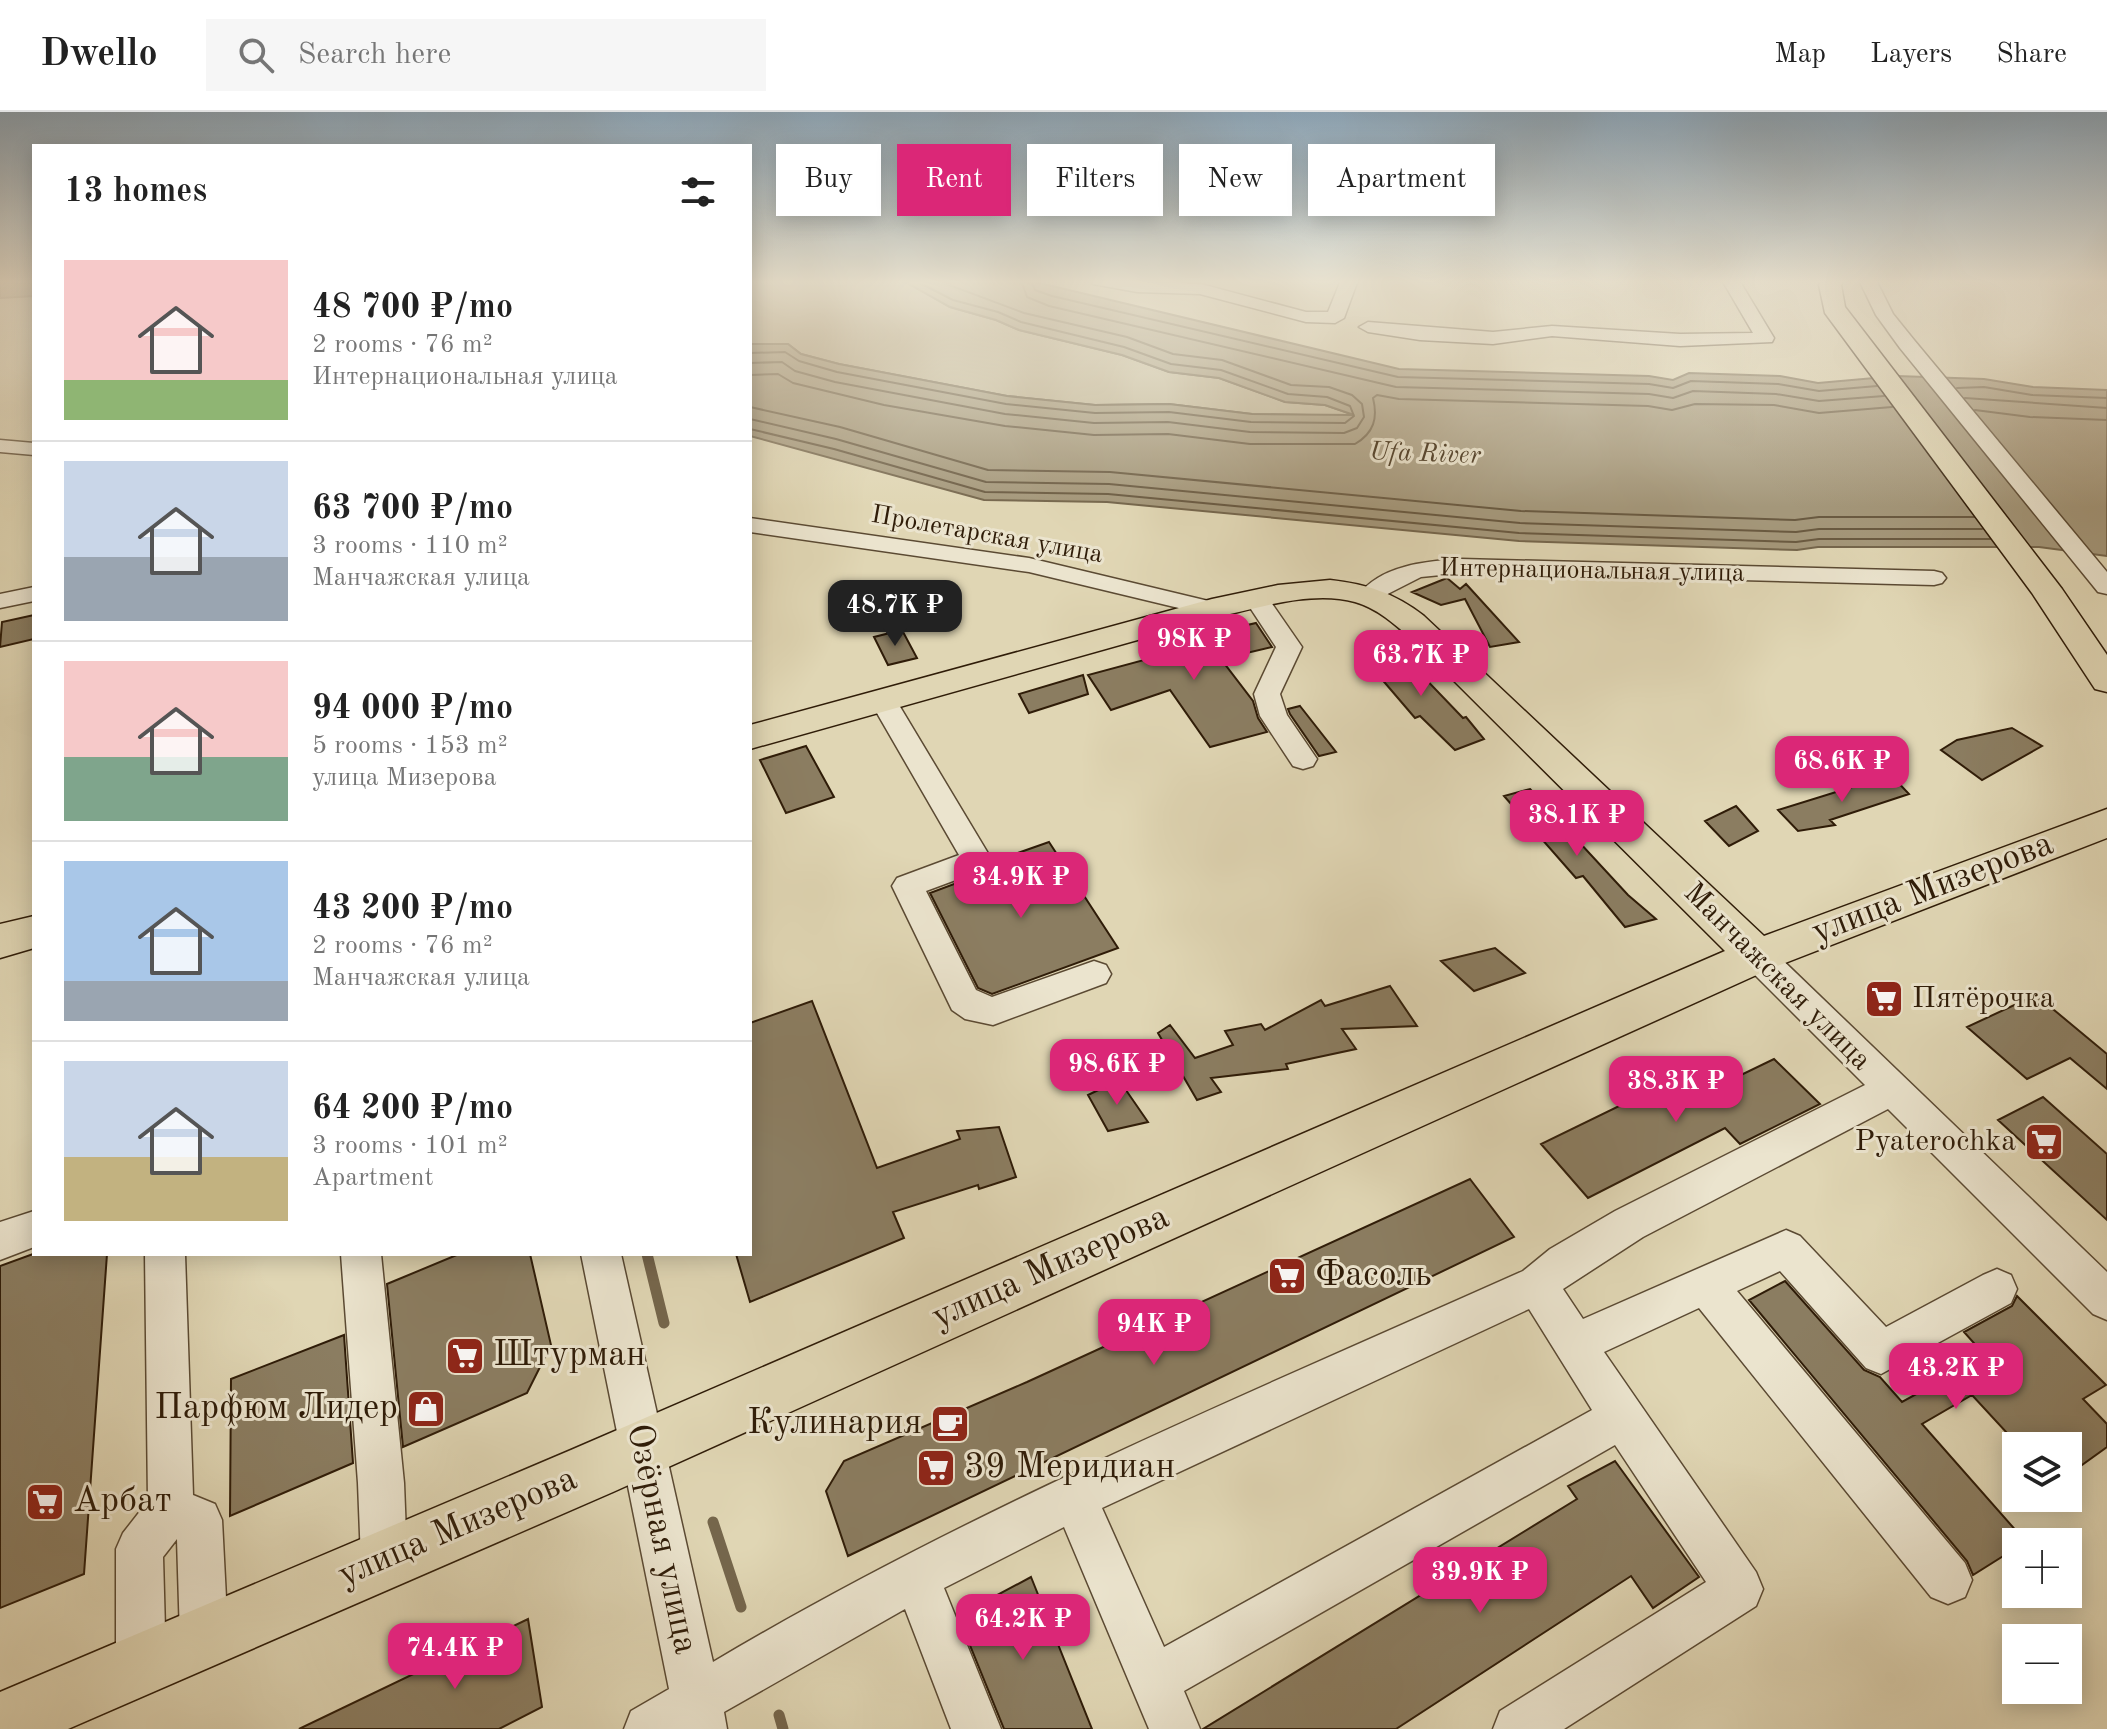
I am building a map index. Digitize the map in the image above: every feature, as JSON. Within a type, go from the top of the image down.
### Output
[{"type":"main road","points":[[1867,355],[2046,589],[2107,681]]},
{"type":"main road","points":[[752,736],[1212,609],[1332,590],[1370,596]]},
{"type":"main road","name":"Манчажская улица","points":[[1370,596],[1402,614],[1430,638],[1757,956]]},
{"type":"main road","name":"улица Мизерова","points":[[0,1725],[643,1448],[1757,956],[2107,823]]},
{"type":"main road","points":[[0,941],[32,933]]},
{"type":"street","points":[[1916,355],[2107,587]]},
{"type":"street","points":[[0,446],[32,449]]},
{"type":"street","name":"Пролетарская улица","points":[[752,525],[1029,565],[1212,609]]},
{"type":"street","name":"Интернациональная улица","points":[[1370,596],[1398,575],[1420,568],[1461,566],[1934,578]]},
{"type":"street","points":[[0,601],[32,594]]},
{"type":"street","points":[[1257,600],[1289,647],[1267,694],[1274,716],[1303,759]]},
{"type":"street","points":[[883,701],[977,860],[908,886],[964,1000],[977,1009],[993,1011],[1094,974]]},
{"type":"street","name":"Манчажская улица","points":[[1757,956],[2107,1300]]},
{"type":"street","points":[[649,1729],[699,1714],[842,1614],[1074,1498],[1537,1285],[1564,1263],[1629,1224],[1892,1089]]},
{"type":"street","points":[[0,1241],[32,1230]]},
{"type":"street","points":[[1576,1343],[1786,1249],[1881,1353],[1997,1289]]},
{"type":"street","points":[[141,1666],[139,1549],[171,1509],[165,1256]]},
{"type":"street","points":[[361,1256],[381,1483],[384,1560]]},
{"type":"street","name":"Озёрная улица","points":[[601,1256],[699,1714]]},
{"type":"street","points":[[1518,1729],[1739,1589],[1537,1285]]},
{"type":"street","points":[[1706,1285],[1948,1580]]},
{"type":"street","points":[[1156,1679],[1622,1417]]},
{"type":"street","points":[[1074,1498],[1156,1679],[1175,1729]]},
{"type":"street","points":[[171,1509],[199,1520],[204,1637]]},
{"type":"street","points":[[916,1577],[976,1729]]},
{"type":"shaded area","points":[[807,355],[1123,355],[1169,372],[1219,378],[1285,402],[1325,405],[1357,416],[1252,414],[1169,404],[1095,405],[1007,396]]},
{"type":"water","name":"Ufa River","points":[[752,355],[807,355],[1007,396],[1095,405],[1169,404],[1252,414],[1354,415],[1325,405],[1285,402],[1219,378],[1169,372],[1123,355],[1342,355],[1399,369],[1649,376],[1673,380],[1689,373],[1780,376],[1818,383],[1897,376],[1984,379],[2033,387],[2107,390],[2107,556],[2039,547],[1818,547],[1797,550],[1519,541],[1107,502],[984,500],[752,437]]},
{"type":"building","points":[[1447,578],[1460,589],[1466,584],[1519,642],[1490,647],[1465,599],[1441,605],[1412,592]]},
{"type":"building","points":[[32,615],[32,639],[0,647],[2,622]]},
{"type":"building","points":[[1256,623],[1272,647],[1221,659],[1253,701],[1258,718],[1267,732],[1210,747],[1170,690],[1111,710],[1088,675],[1148,659],[1142,650]]},
{"type":"building","points":[[902,630],[917,658],[888,665],[874,637]]},
{"type":"building","points":[[1381,643],[1408,673],[1418,671],[1463,718],[1466,717],[1484,739],[1455,750],[1420,716],[1415,718],[1356,649]]},
{"type":"building","points":[[1083,675],[1088,694],[1029,713],[1019,694]]},
{"type":"building","points":[[1300,706],[1336,752],[1319,756],[1288,709]]},
{"type":"building","points":[[2012,728],[2042,746],[1982,780],[1941,750],[1957,740]]},
{"type":"building","points":[[806,746],[834,797],[786,813],[760,760]]},
{"type":"building","points":[[1891,775],[1909,794],[1830,820],[1835,825],[1798,831],[1778,810]]},
{"type":"building","points":[[1530,789],[1628,895],[1656,919],[1625,927],[1583,876],[1576,878],[1504,796]]},
{"type":"building","points":[[1736,806],[1758,831],[1729,846],[1705,821]]},
{"type":"building","points":[[1049,842],[1118,948],[992,994],[978,988],[930,893],[989,871],[995,861]]},
{"type":"building","points":[[1495,948],[1525,973],[1474,991],[1441,961]]},
{"type":"building","points":[[1390,986],[1417,1026],[1342,1029],[1356,1049],[1286,1064],[1288,1069],[1211,1078],[1221,1092],[1197,1100],[1158,1033],[1170,1025],[1195,1058],[1233,1045],[1225,1031],[1261,1024],[1265,1030],[1321,1000],[1325,1006]]},
{"type":"building","points":[[2036,995],[2107,1054],[2107,1089],[2070,1058],[2027,1079],[1967,1027]]},
{"type":"building","points":[[812,1001],[877,1168],[960,1139],[957,1131],[999,1127],[1016,1177],[979,1189],[978,1185],[893,1212],[904,1238],[750,1302],[737,1256],[752,1256],[752,1022]]},
{"type":"building","points":[[1774,1059],[1820,1104],[1740,1144],[1725,1128],[1588,1198],[1541,1144],[1691,1071],[1710,1090]]},
{"type":"building","points":[[1119,1080],[1148,1122],[1108,1131],[1088,1095]]},
{"type":"building","points":[[2043,1097],[2107,1154],[2107,1220],[1998,1120]]},
{"type":"building","points":[[1470,1179],[1514,1237],[848,1556],[826,1491],[844,1461],[1027,1382]]},
{"type":"building","name":"Арбат","points":[[32,1254],[107,1256],[84,1574],[0,1608],[0,1266]]},
{"type":"building","name":"Штурман","points":[[454,1256],[530,1256],[551,1345],[527,1393],[403,1447],[387,1284]]},
{"type":"building","points":[[1785,1281],[1864,1370],[1880,1377],[1902,1402],[1953,1374],[1982,1352],[1964,1332],[2012,1306],[2017,1296],[2106,1385],[2083,1399],[2107,1424],[2107,1447],[2082,1465],[2082,1432],[2006,1432],[1972,1395],[1922,1424],[2014,1528],[2002,1528],[2002,1557],[1973,1575],[1967,1561],[1749,1300]]},
{"type":"building","points":[[344,1335],[353,1463],[230,1516],[231,1379]]},
{"type":"building","points":[[1615,1461],[1699,1577],[1653,1608],[1631,1576],[1396,1729],[1203,1729],[1577,1499],[1568,1486]]},
{"type":"building","points":[[1031,1577],[1092,1729],[1004,1729],[958,1616]]},
{"type":"building","points":[[528,1619],[542,1707],[499,1729],[299,1729]]},
{"type":"waterway","points":[[647,1256],[664,1323]]},
{"type":"waterway","points":[[713,1522],[741,1607]]},
{"type":"waterway","points":[[779,1715],[783,1729]]},
{"type":"place","name":"Пятёрочка","points":[[1884,999]]},
{"type":"place","name":"Pyaterochka","points":[[2044,1142]]},
{"type":"place","name":"Фасоль","points":[[1287,1276]]},
{"type":"place","name":"Штурман","points":[[465,1356]]},
{"type":"place","name":"Парфюм Лидер","points":[[426,1409]]},
{"type":"place","name":"Кулинария","points":[[950,1424]]},
{"type":"place","name":"39 Меридиан","points":[[936,1468]]},
{"type":"place","name":"Арбат","points":[[45,1502]]}]
